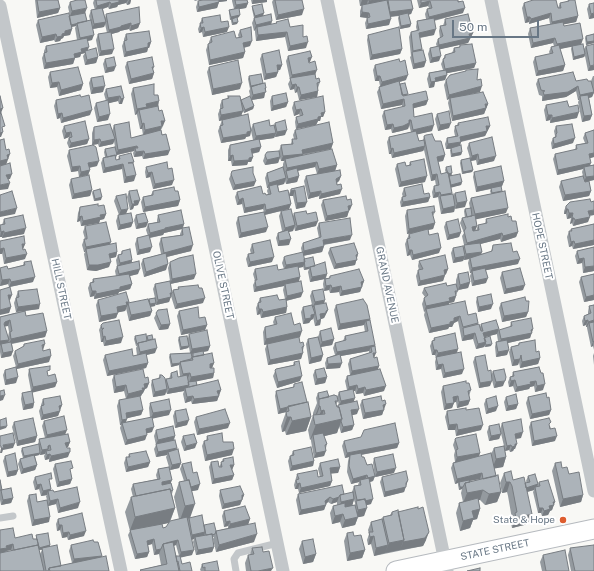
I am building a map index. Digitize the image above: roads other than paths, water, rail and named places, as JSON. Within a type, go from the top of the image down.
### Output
[{"type":"main road","name":"STATE STREET","points":[[396,571],[446,566],[594,529]]},
{"type":"street","name":"OLIVE STREET","points":[[163,0],[283,571]]},
{"type":"street","name":"GRAND AVENUE","points":[[327,0],[446,566]]},
{"type":"street","name":"HOPE STREET","points":[[491,0],[593,476],[594,491]]},
{"type":"street","name":"HILL STREET","points":[[0,6],[122,571]]},
{"type":"lane","points":[[0,518],[13,516]]},
{"type":"lane","points":[[236,571],[234,559],[238,554],[278,543]]},
{"type":"place","name":"State & Hope","points":[[563,520]]}]
